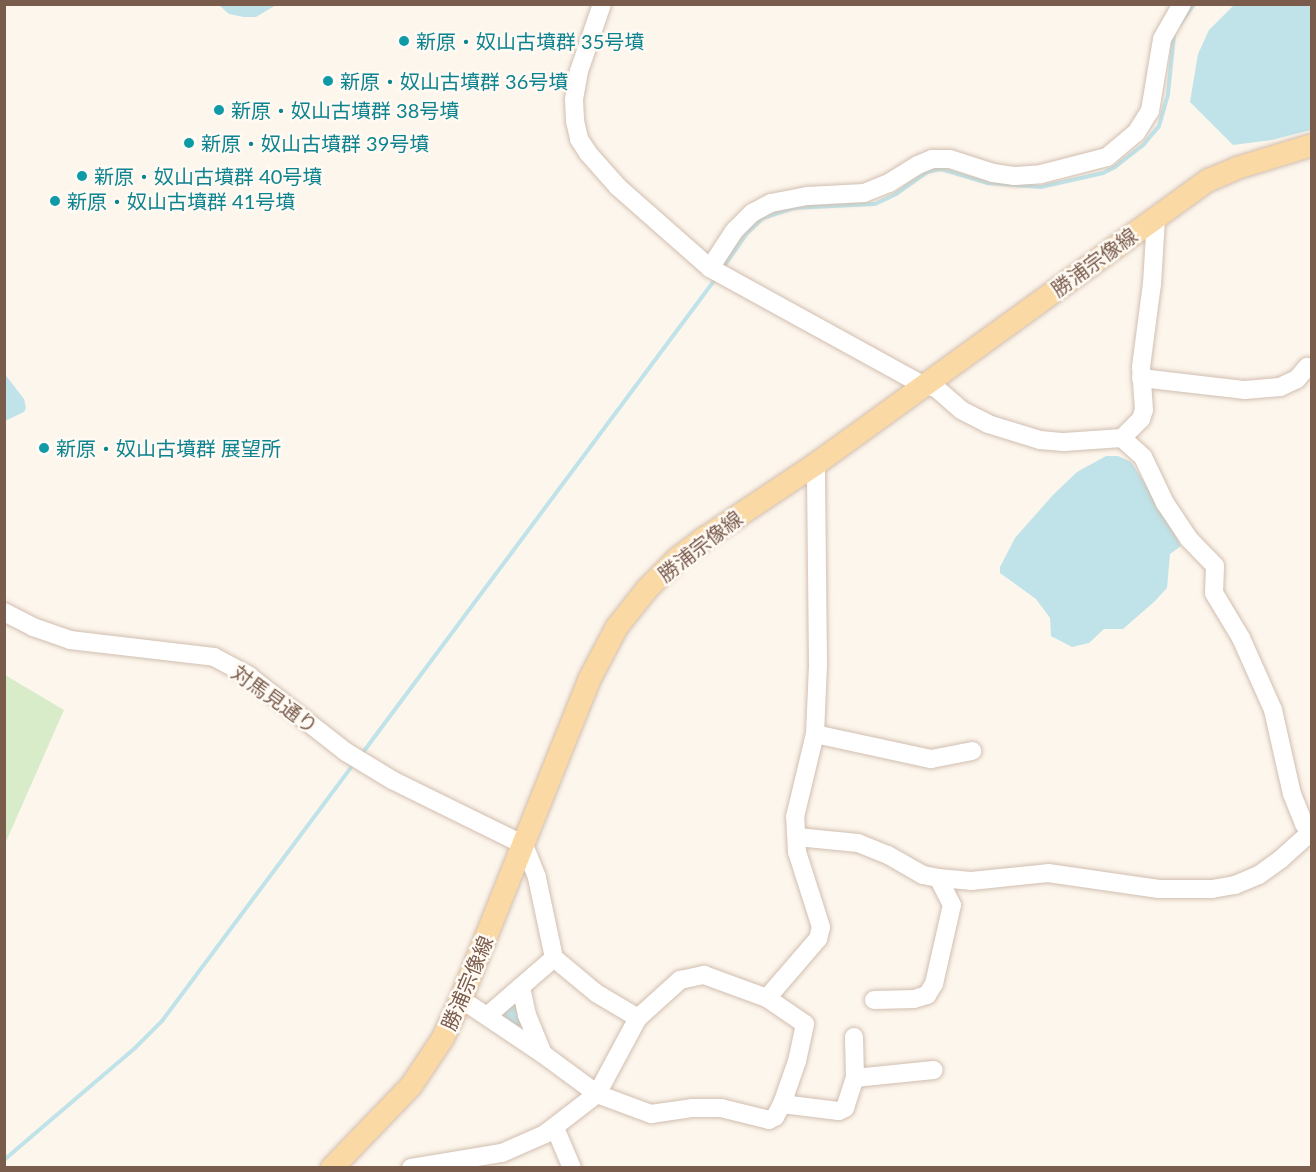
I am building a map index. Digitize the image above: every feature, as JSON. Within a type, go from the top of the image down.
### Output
[{"type":"main road","name":"勝浦宗像線","points":[[332,1167],[411,1086],[443,1038],[524,845],[589,680],[623,619],[647,589],[678,558],[816,464],[1209,180],[1237,168],[1311,145]]},
{"type":"street","points":[[602,4],[579,71],[574,100],[575,121],[579,139],[588,153],[618,187],[717,272],[923,385],[936,388],[962,410],[988,424],[1032,438],[1064,442],[1122,438],[1141,420],[1144,410],[1141,378],[1152,284],[1156,218]]},
{"type":"street","points":[[717,272],[734,231],[752,213],[771,202],[798,197],[864,193],[890,183],[932,159],[950,159],[993,173],[1015,176],[1041,174],[1107,157],[1136,133],[1150,111],[1162,39],[1182,4]]},
{"type":"street","points":[[1141,378],[1245,390],[1280,387],[1297,379],[1307,367]]},
{"type":"street","points":[[797,837],[858,843],[888,855],[923,875],[938,878],[971,881],[1048,873],[1159,889],[1212,889],[1235,885],[1259,875],[1281,859],[1311,831],[1304,824],[1292,794],[1273,710],[1241,638],[1214,593],[1215,566],[1177,521],[1143,458],[1122,438]]},
{"type":"street","points":[[767,998],[818,939],[820,927],[797,852],[795,817],[799,792],[815,734],[818,665],[816,464]]},
{"type":"street","name":"対馬見通り","points":[[4,612],[33,627],[70,640],[214,657],[249,676],[346,752],[392,780],[524,845]]},
{"type":"street","points":[[815,734],[931,759],[972,751]]},
{"type":"street","points":[[524,845],[537,878],[554,958],[596,993],[638,1018]]},
{"type":"street","points":[[874,1000],[914,999],[927,995],[934,984],[952,905],[938,878]]},
{"type":"street","points":[[486,1016],[554,958]]},
{"type":"street","points":[[411,1167],[461,1163],[502,1154],[555,1128],[597,1094],[638,1018],[680,981],[691,977],[704,975],[767,998],[805,1024],[797,1061],[775,1117],[769,1120],[721,1108],[692,1108],[651,1114],[597,1094],[543,1054],[461,999]]},
{"type":"street","points":[[521,987],[527,1015],[543,1054]]},
{"type":"street","points":[[782,1104],[839,1111],[845,1108],[855,1078],[854,1037]]},
{"type":"street","points":[[855,1078],[934,1070]]},
{"type":"street","points":[[555,1128],[572,1167]]},
{"type":"green space","points":[[5,675],[64,710],[5,844]]},
{"type":"water","points":[[219,5],[276,5],[256,17],[244,17],[229,14]]},
{"type":"water","points":[[1234,5],[1311,5],[1311,130],[1272,140],[1233,145],[1190,102],[1198,54],[1209,30]]},
{"type":"water","points":[[4,373],[24,399],[26,408],[24,412],[5,421]]},
{"type":"water","points":[[1106,456],[1118,456],[1131,462],[1160,506],[1181,546],[1170,554],[1167,588],[1155,601],[1123,629],[1104,629],[1089,643],[1072,647],[1051,636],[1050,618],[1036,599],[1000,573],[1000,567],[1015,538],[1053,495],[1077,472]]},
{"type":"water","points":[[514,1000],[525,1023],[518,1027],[496,1015]]},
{"type":"waterway","points":[[1180,24],[1194,4]]},
{"type":"waterway","points":[[722,269],[747,233],[763,218],[793,208],[875,204],[896,194],[927,172],[941,169],[987,183],[1041,187],[1103,173],[1115,167],[1144,144],[1159,126],[1168,94],[1174,36]]},
{"type":"waterway","points":[[364,751],[716,278]]},
{"type":"waterway","points":[[4,1160],[135,1048],[162,1021],[351,767]]},
{"type":"place","name":"新原・奴山古墳群 35号墳","points":[[404,41]]},
{"type":"place","name":"新原・奴山古墳群 36号墳","points":[[328,81]]},
{"type":"place","name":"新原・奴山古墳群 38号墳","points":[[219,110]]},
{"type":"place","name":"新原・奴山古墳群 39号墳","points":[[189,143]]},
{"type":"place","name":"新原・奴山古墳群 40号墳","points":[[82,176]]},
{"type":"place","name":"新原・奴山古墳群 41号墳","points":[[55,201]]},
{"type":"place","name":"新原・奴山古墳群 展望所","points":[[44,448]]}]
